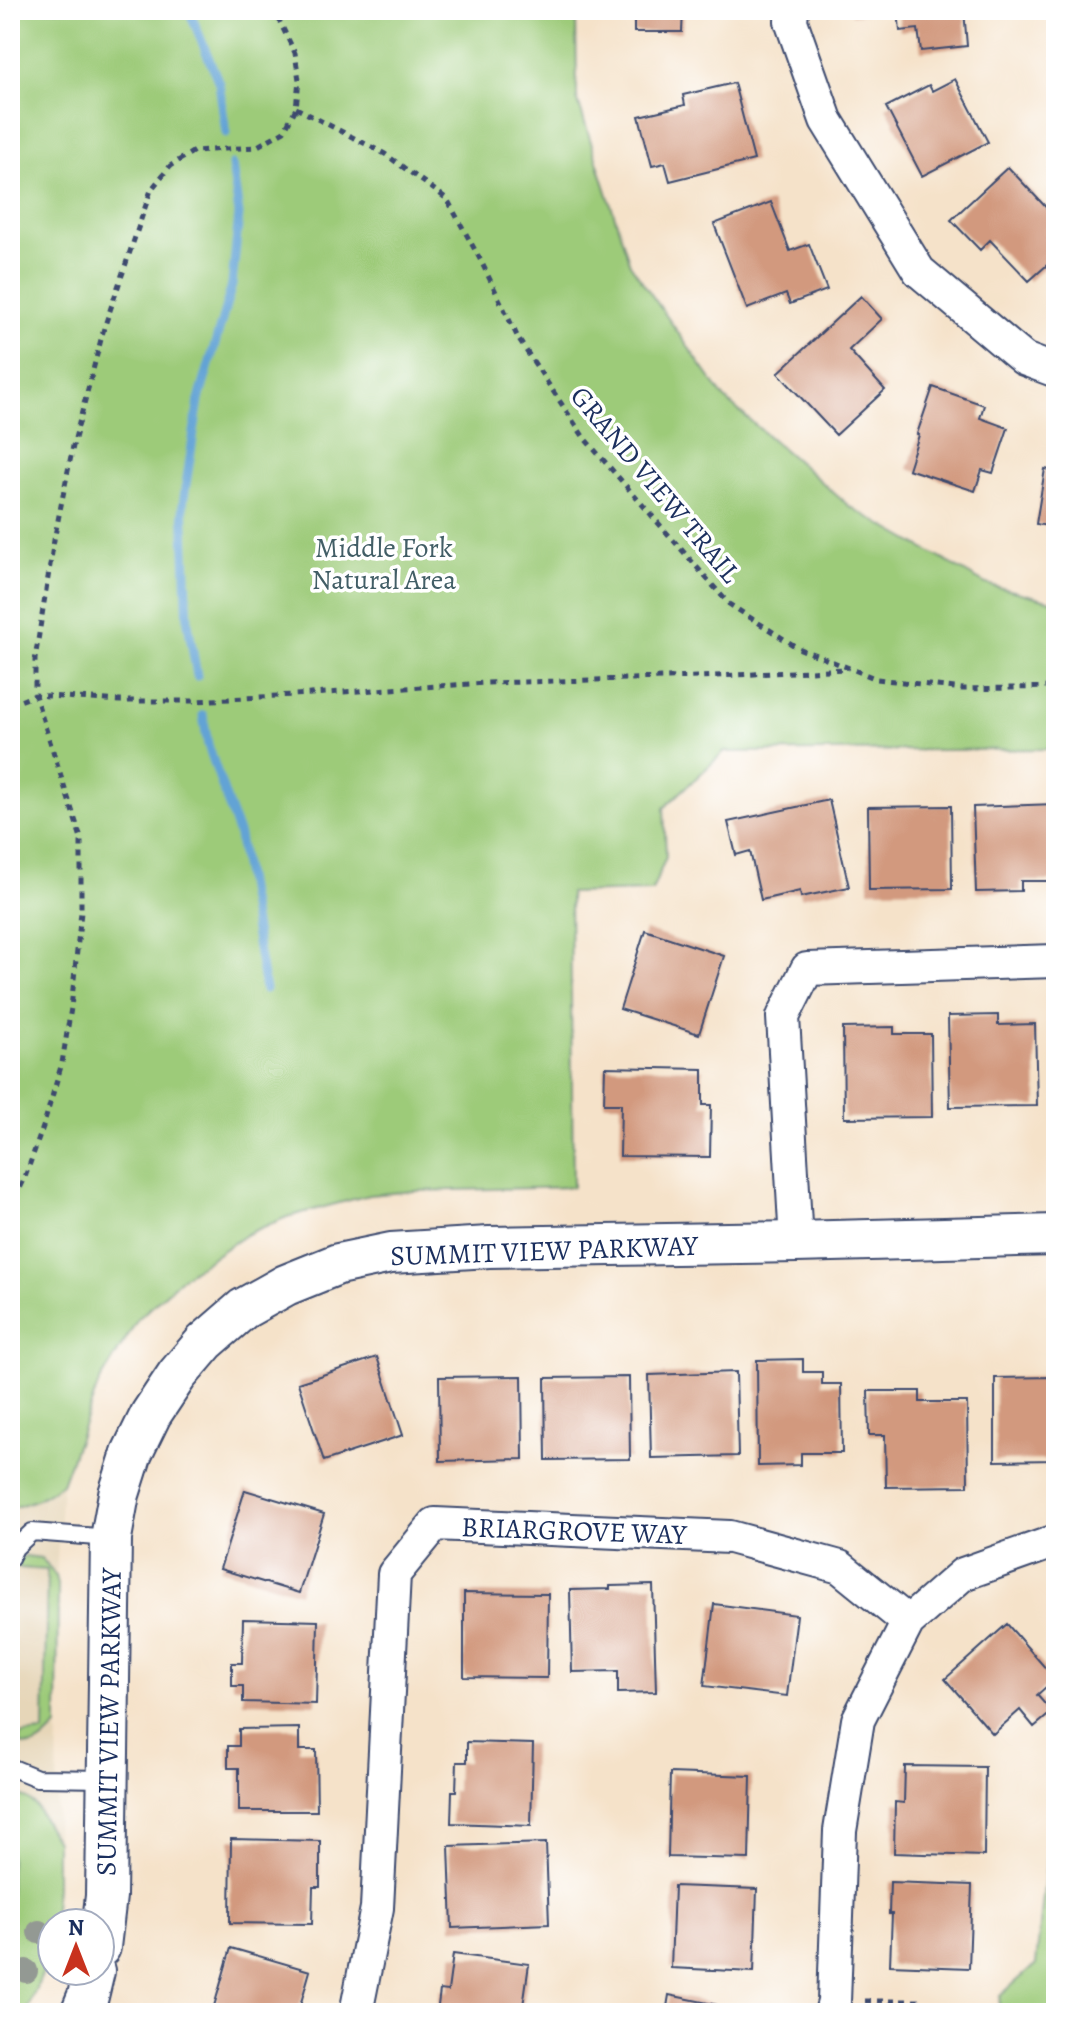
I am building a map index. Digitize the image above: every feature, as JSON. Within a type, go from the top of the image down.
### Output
[{"type":"street","points":[[792,10],[791,21],[826,120],[919,271],[1024,359],[1056,371]]},
{"type":"street","points":[[796,1242],[783,1017],[807,969],[1056,961]]},
{"type":"street","name":"SUMMIT VIEW PARKWAY","points":[[105,1907],[111,1538],[119,1494],[132,1453],[151,1414],[177,1375],[205,1342],[243,1309],[286,1285],[338,1264],[391,1253],[489,1247],[1056,1235]]},
{"type":"street","name":"BRIARGROVE WAY","points":[[356,2013],[377,1908],[394,1574],[435,1524],[730,1537],[840,1567],[908,1622]]},
{"type":"street","points":[[833,2007],[840,1831],[858,1720],[908,1622],[963,1574],[1056,1541]]},
{"type":"street","points":[[81,2013],[90,1987]]},
{"type":"lane","points":[[10,1558],[15,1548],[32,1532],[111,1538]]},
{"type":"lane","points":[[10,1767],[37,1778],[106,1779]]},
{"type":"path","points":[[10,1209],[44,1124],[62,1063],[81,912],[81,838],[35,695],[35,659],[73,446],[104,328],[151,190],[170,166],[194,151],[256,147],[266,142],[284,131],[296,108],[299,80],[295,53],[274,10]]},
{"type":"path","name":"GRAND VIEW TRAIL","points":[[296,108],[385,154],[447,199],[519,340],[585,439],[729,604],[798,648],[877,679],[963,689],[1056,687]]},
{"type":"path","points":[[10,705],[35,695],[120,701],[197,701],[487,683],[850,669]]},
{"type":"path","points":[[833,2007],[918,2001],[975,2013]]},
{"type":"shaded area","points":[[62,1484],[56,1576],[55,1907],[36,1907],[37,1987],[26,2013],[10,2013],[10,1509],[38,1499]]},
{"type":"green space","name":"Middle Fork Natural Area","points":[[10,10],[576,10],[577,98],[630,264],[724,398],[849,506],[986,584],[1056,602],[1056,749],[724,752],[664,808],[666,857],[652,891],[570,893],[573,1187],[369,1195],[287,1217],[247,1234],[183,1277],[138,1319],[99,1383],[62,1484],[38,1499],[10,1509]]},
{"type":"green space","points":[[26,1556],[41,1558],[56,1576],[58,1584],[57,1727],[40,1742],[30,1746],[19,1743],[20,1736],[44,1732],[47,1570],[20,1568],[18,1559]]},
{"type":"green space","points":[[10,1792],[35,1805],[56,1841],[56,1887],[54,1907],[36,1907],[37,1987],[26,2013],[10,2013]]},
{"type":"green space","points":[[1056,1795],[1056,2013],[998,2013],[1000,1996],[1036,1964],[1053,1799]]},
{"type":"building","points":[[634,10],[683,10],[682,32],[634,32]]},
{"type":"building","points":[[851,10],[879,10],[879,12],[851,15]]},
{"type":"building","points":[[898,10],[964,10],[967,46],[921,51],[918,29],[900,31]]},
{"type":"building","points":[[955,79],[988,142],[922,176],[886,107],[929,85],[932,91]]},
{"type":"building","points":[[734,83],[754,160],[670,181],[665,163],[652,166],[639,116],[685,105],[683,95]]},
{"type":"building","points":[[1008,167],[1056,218],[1056,257],[1029,281],[990,240],[980,250],[951,220]]},
{"type":"building","points":[[771,202],[790,251],[809,244],[827,290],[790,304],[786,294],[747,309],[714,224]]},
{"type":"building","points":[[861,296],[882,319],[849,350],[885,390],[836,435],[778,373]]},
{"type":"building","points":[[933,387],[984,405],[980,418],[1008,428],[993,473],[982,470],[975,491],[908,469]]},
{"type":"building","points":[[1045,469],[1056,471],[1056,537],[1053,537],[1054,527],[1036,524]]},
{"type":"building","points":[[829,800],[849,887],[801,897],[800,891],[761,900],[750,851],[736,855],[728,822]]},
{"type":"building","points":[[1056,804],[1056,881],[1021,881],[1021,891],[976,892],[973,807]]},
{"type":"building","points":[[951,806],[952,889],[869,890],[868,807]]},
{"type":"building","points":[[645,930],[724,956],[699,1034],[620,1009]]},
{"type":"building","points":[[998,1015],[998,1025],[1035,1024],[1037,1106],[950,1107],[948,1016]]},
{"type":"building","points":[[894,1027],[894,1034],[931,1034],[932,1117],[844,1118],[843,1028]]},
{"type":"building","points":[[605,1067],[703,1069],[703,1105],[711,1105],[710,1157],[620,1156],[621,1104],[604,1104]]},
{"type":"building","points":[[377,1357],[403,1435],[324,1461],[298,1383]]},
{"type":"building","points":[[803,1359],[803,1372],[822,1372],[822,1384],[841,1384],[842,1453],[801,1453],[801,1465],[758,1466],[757,1360]]},
{"type":"building","points":[[736,1372],[738,1456],[651,1458],[649,1375]]},
{"type":"building","points":[[522,1376],[523,1459],[440,1461],[439,1377]]},
{"type":"building","points":[[629,1377],[630,1459],[546,1460],[545,1378]]},
{"type":"building","points":[[1056,1377],[1056,1460],[995,1461],[995,1378]]},
{"type":"building","points":[[868,1391],[920,1391],[920,1402],[967,1402],[968,1486],[886,1487],[885,1435],[869,1435]]},
{"type":"building","points":[[245,1490],[324,1514],[299,1593],[220,1569]]},
{"type":"building","points":[[653,1585],[656,1692],[618,1693],[618,1671],[572,1672],[570,1590]]},
{"type":"building","points":[[464,1593],[548,1594],[547,1678],[464,1677]]},
{"type":"building","points":[[714,1604],[797,1615],[787,1696],[704,1686]]},
{"type":"building","points":[[243,1619],[318,1621],[316,1704],[243,1702],[243,1686],[232,1686],[232,1663],[242,1663]]},
{"type":"building","points":[[1007,1624],[1055,1679],[1037,1695],[1052,1712],[1034,1727],[1020,1710],[993,1734],[945,1679]]},
{"type":"building","points":[[299,1728],[299,1750],[316,1750],[317,1811],[239,1811],[239,1768],[228,1768],[228,1746],[239,1746],[239,1729]]},
{"type":"building","points":[[467,1742],[533,1744],[531,1826],[451,1823],[457,1762],[467,1762]]},
{"type":"building","points":[[905,1766],[985,1767],[984,1856],[894,1853],[895,1802],[904,1803]]},
{"type":"building","points":[[670,1773],[751,1776],[749,1859],[668,1857]]},
{"type":"building","points":[[231,1839],[320,1841],[320,1887],[313,1887],[312,1924],[230,1923]]},
{"type":"building","points":[[546,1843],[549,1924],[452,1928],[449,1846]]},
{"type":"building","points":[[890,1882],[972,1885],[969,1968],[890,1965]]},
{"type":"building","points":[[674,1886],[757,1889],[754,1972],[671,1968]]},
{"type":"building","points":[[231,1948],[310,1971],[298,2013],[212,2013]]},
{"type":"building","points":[[453,1954],[529,1964],[522,2013],[437,2013],[440,1990],[448,1991]]},
{"type":"building","points":[[669,1995],[742,2010],[742,2013],[666,2013]]},
{"type":"waterway","points":[[189,10],[219,83],[226,133]]},
{"type":"waterway","points":[[197,676],[188,623],[183,504],[199,400],[232,285],[239,214],[232,165]]},
{"type":"waterway","points":[[203,715],[208,745],[239,836],[265,989]]}]
